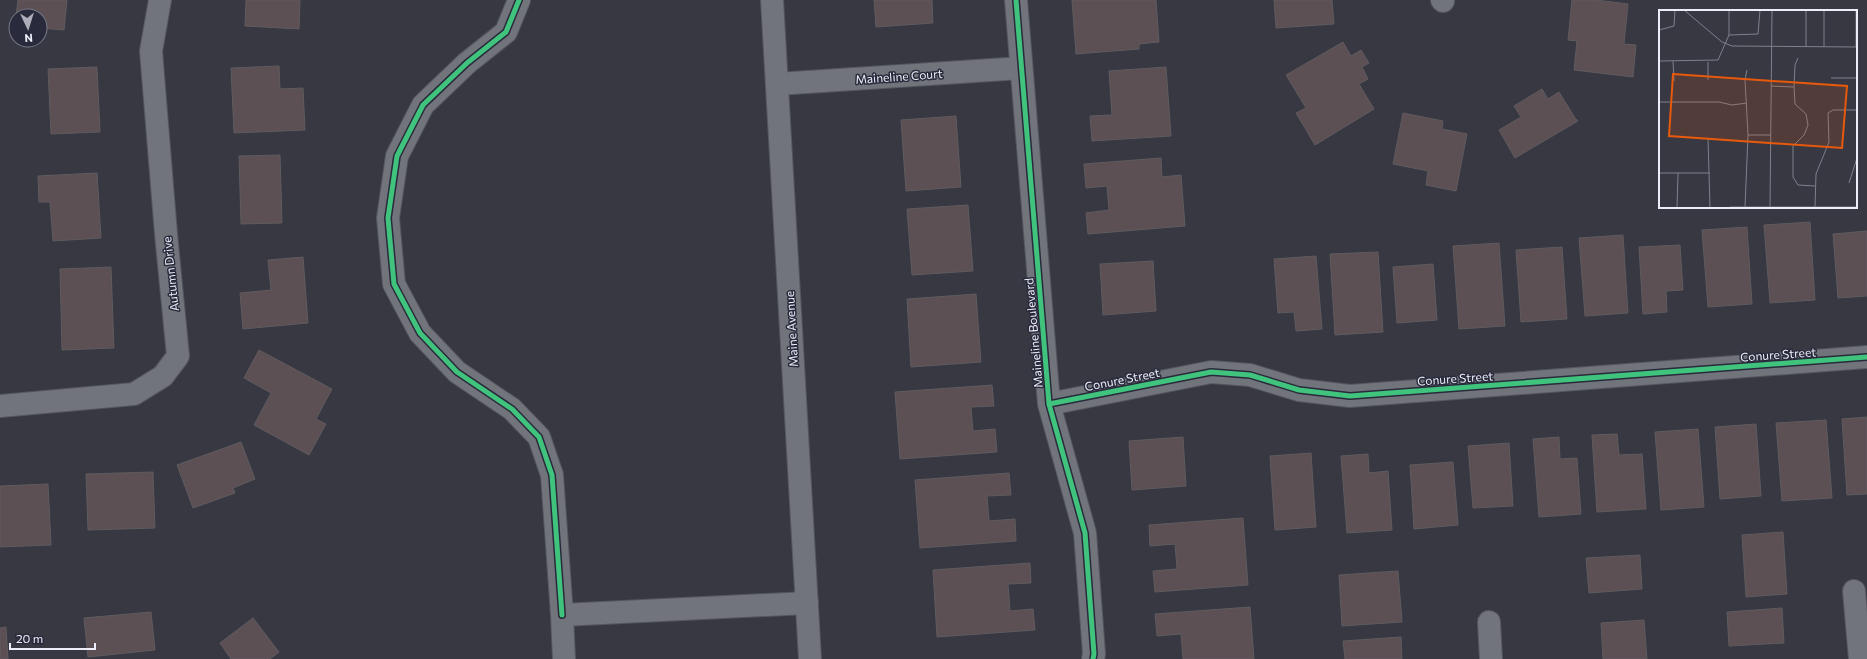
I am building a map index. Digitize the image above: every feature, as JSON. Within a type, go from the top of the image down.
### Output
[{"type":"street","name":"Autumn Drive","points":[[0,406],[134,394],[163,376],[178,356],[151,51],[160,0]]},
{"type":"street","points":[[520,0],[506,32],[467,62],[423,105],[397,156],[388,218],[394,284],[420,333],[457,372],[512,409],[539,436],[552,475],[564,659]]},
{"type":"street","name":"Maine Avenue","points":[[772,0],[810,659]]},
{"type":"street","name":"Maineline Boulevard","points":[[1016,0],[1049,404],[1085,533],[1094,654],[1093,659]]},
{"type":"street","name":"Maineline Court","points":[[777,84],[1021,68]]},
{"type":"street","name":"Conure Street","points":[[1049,404],[1212,372],[1250,375],[1299,390],[1350,396],[1867,357]]},
{"type":"street","points":[[1854,591],[1860,659]]},
{"type":"street","points":[[562,616],[806,603]]},
{"type":"street","points":[[1489,622],[1491,659]]},
{"type":"building","points":[[18,0],[67,0],[64,30],[48,29],[48,8],[17,8]]},
{"type":"building","points":[[246,0],[300,0],[299,29],[245,26]]},
{"type":"building","points":[[874,0],[932,0],[933,23],[876,27]]},
{"type":"building","points":[[1072,0],[1156,0],[1159,42],[1139,44],[1139,49],[1076,54]]},
{"type":"building","points":[[1274,0],[1332,0],[1334,24],[1276,28]]},
{"type":"building","points":[[1572,0],[1596,0],[1628,4],[1624,44],[1636,45],[1633,77],[1574,70],[1577,41],[1568,40]]},
{"type":"building","points":[[1343,42],[1351,56],[1361,50],[1369,63],[1362,67],[1368,79],[1359,84],[1374,109],[1315,145],[1296,113],[1306,108],[1286,75]]},
{"type":"building","points":[[279,66],[280,89],[303,88],[305,130],[234,133],[231,68]]},
{"type":"building","points":[[97,67],[100,132],[51,134],[48,69]]},
{"type":"building","points":[[1166,67],[1171,136],[1092,141],[1090,116],[1112,115],[1109,71]]},
{"type":"building","points":[[1542,89],[1548,99],[1559,92],[1578,121],[1515,158],[1499,130],[1521,117],[1514,106]]},
{"type":"building","points":[[1403,113],[1443,121],[1442,129],[1467,134],[1456,191],[1426,185],[1428,171],[1393,164]]},
{"type":"building","points":[[956,116],[961,187],[906,191],[901,120]]},
{"type":"building","points":[[280,155],[282,223],[241,224],[239,156]]},
{"type":"building","points":[[1161,158],[1162,177],[1181,175],[1185,226],[1088,234],[1086,213],[1109,210],[1107,186],[1086,188],[1084,164]]},
{"type":"building","points":[[97,173],[101,238],[53,241],[50,202],[39,202],[38,176]]},
{"type":"building","points":[[968,205],[973,271],[912,275],[907,209]]},
{"type":"building","points":[[1810,222],[1815,300],[1770,303],[1764,225]]},
{"type":"building","points":[[1747,227],[1752,304],[1708,307],[1702,230]]},
{"type":"building","points":[[1867,231],[1867,296],[1838,298],[1833,234]]},
{"type":"building","points":[[1623,235],[1628,313],[1585,316],[1579,238]]},
{"type":"building","points":[[1499,243],[1505,326],[1459,329],[1453,246]]},
{"type":"building","points":[[1680,245],[1683,290],[1666,291],[1667,312],[1643,314],[1639,247]]},
{"type":"building","points":[[1562,247],[1567,319],[1521,322],[1516,250]]},
{"type":"building","points":[[1378,252],[1383,332],[1335,335],[1330,254]]},
{"type":"building","points":[[1316,256],[1322,329],[1296,331],[1294,312],[1278,313],[1274,259]]},
{"type":"building","points":[[303,257],[308,323],[243,329],[240,293],[271,290],[268,260]]},
{"type":"building","points":[[1153,261],[1156,311],[1103,315],[1100,264]]},
{"type":"building","points":[[1433,264],[1437,320],[1397,323],[1393,267]]},
{"type":"building","points":[[111,267],[114,348],[62,350],[60,269]]},
{"type":"building","points":[[976,294],[981,362],[911,367],[907,299]]},
{"type":"building","points":[[259,350],[332,389],[316,419],[326,424],[309,455],[254,425],[271,393],[244,378]]},
{"type":"building","points":[[992,385],[994,406],[971,407],[973,431],[995,429],[997,452],[900,459],[895,392]]},
{"type":"building","points":[[1867,417],[1867,494],[1847,495],[1842,419]]},
{"type":"building","points":[[1826,420],[1832,498],[1782,501],[1776,423]]},
{"type":"building","points":[[1756,424],[1761,496],[1720,499],[1715,427]]},
{"type":"building","points":[[1698,429],[1704,507],[1661,510],[1655,432]]},
{"type":"building","points":[[1617,434],[1619,455],[1642,454],[1646,509],[1597,512],[1592,435]]},
{"type":"building","points":[[1183,437],[1186,486],[1132,490],[1129,441]]},
{"type":"building","points":[[1559,437],[1560,459],[1577,458],[1581,514],[1539,517],[1533,439]]},
{"type":"building","points":[[241,442],[255,479],[233,488],[235,493],[193,508],[177,465]]},
{"type":"building","points":[[1509,443],[1513,506],[1473,508],[1468,446]]},
{"type":"building","points":[[1311,453],[1316,527],[1275,530],[1270,456]]},
{"type":"building","points":[[1368,454],[1369,473],[1388,471],[1392,530],[1347,533],[1341,456]]},
{"type":"building","points":[[1453,462],[1458,525],[1414,529],[1410,465]]},
{"type":"building","points":[[153,472],[155,528],[88,530],[86,474]]},
{"type":"building","points":[[1009,473],[1011,495],[987,496],[989,521],[1015,519],[1016,541],[920,548],[915,480]]},
{"type":"building","points":[[48,484],[51,545],[0,547],[0,486]]},
{"type":"building","points":[[1243,518],[1248,585],[1155,592],[1153,571],[1177,569],[1175,544],[1150,546],[1149,525]]},
{"type":"building","points":[[1783,532],[1787,594],[1746,597],[1742,535]]},
{"type":"building","points":[[1640,555],[1642,589],[1589,593],[1586,558]]},
{"type":"building","points":[[1030,563],[1031,583],[1008,584],[1010,611],[1033,609],[1035,630],[937,637],[933,570]]},
{"type":"building","points":[[1398,571],[1402,622],[1342,626],[1339,575]]},
{"type":"building","points":[[1250,607],[1254,659],[1183,659],[1181,634],[1157,636],[1155,614]]},
{"type":"building","points":[[1782,608],[1784,643],[1729,646],[1727,612]]},
{"type":"building","points":[[151,612],[155,650],[88,657],[84,618]]},
{"type":"building","points":[[253,618],[279,652],[270,659],[231,659],[220,643]]},
{"type":"building","points":[[1644,620],[1647,659],[1603,659],[1601,623]]},
{"type":"building","points":[[6,627],[8,659],[0,659],[0,628]]},
{"type":"building","points":[[1401,637],[1402,659],[1345,659],[1343,641]]},
{"type":"cycle path","points":[[519,0],[506,32],[467,63],[423,105],[397,156],[388,218],[394,284],[420,333],[457,372],[512,409],[539,437],[552,475],[562,615]]},
{"type":"cycle path","points":[[1016,0],[1049,404],[1085,533],[1094,654],[1093,659]]},
{"type":"cycle path","points":[[1049,404],[1211,372],[1250,375],[1299,390],[1350,396],[1867,357]]}]
